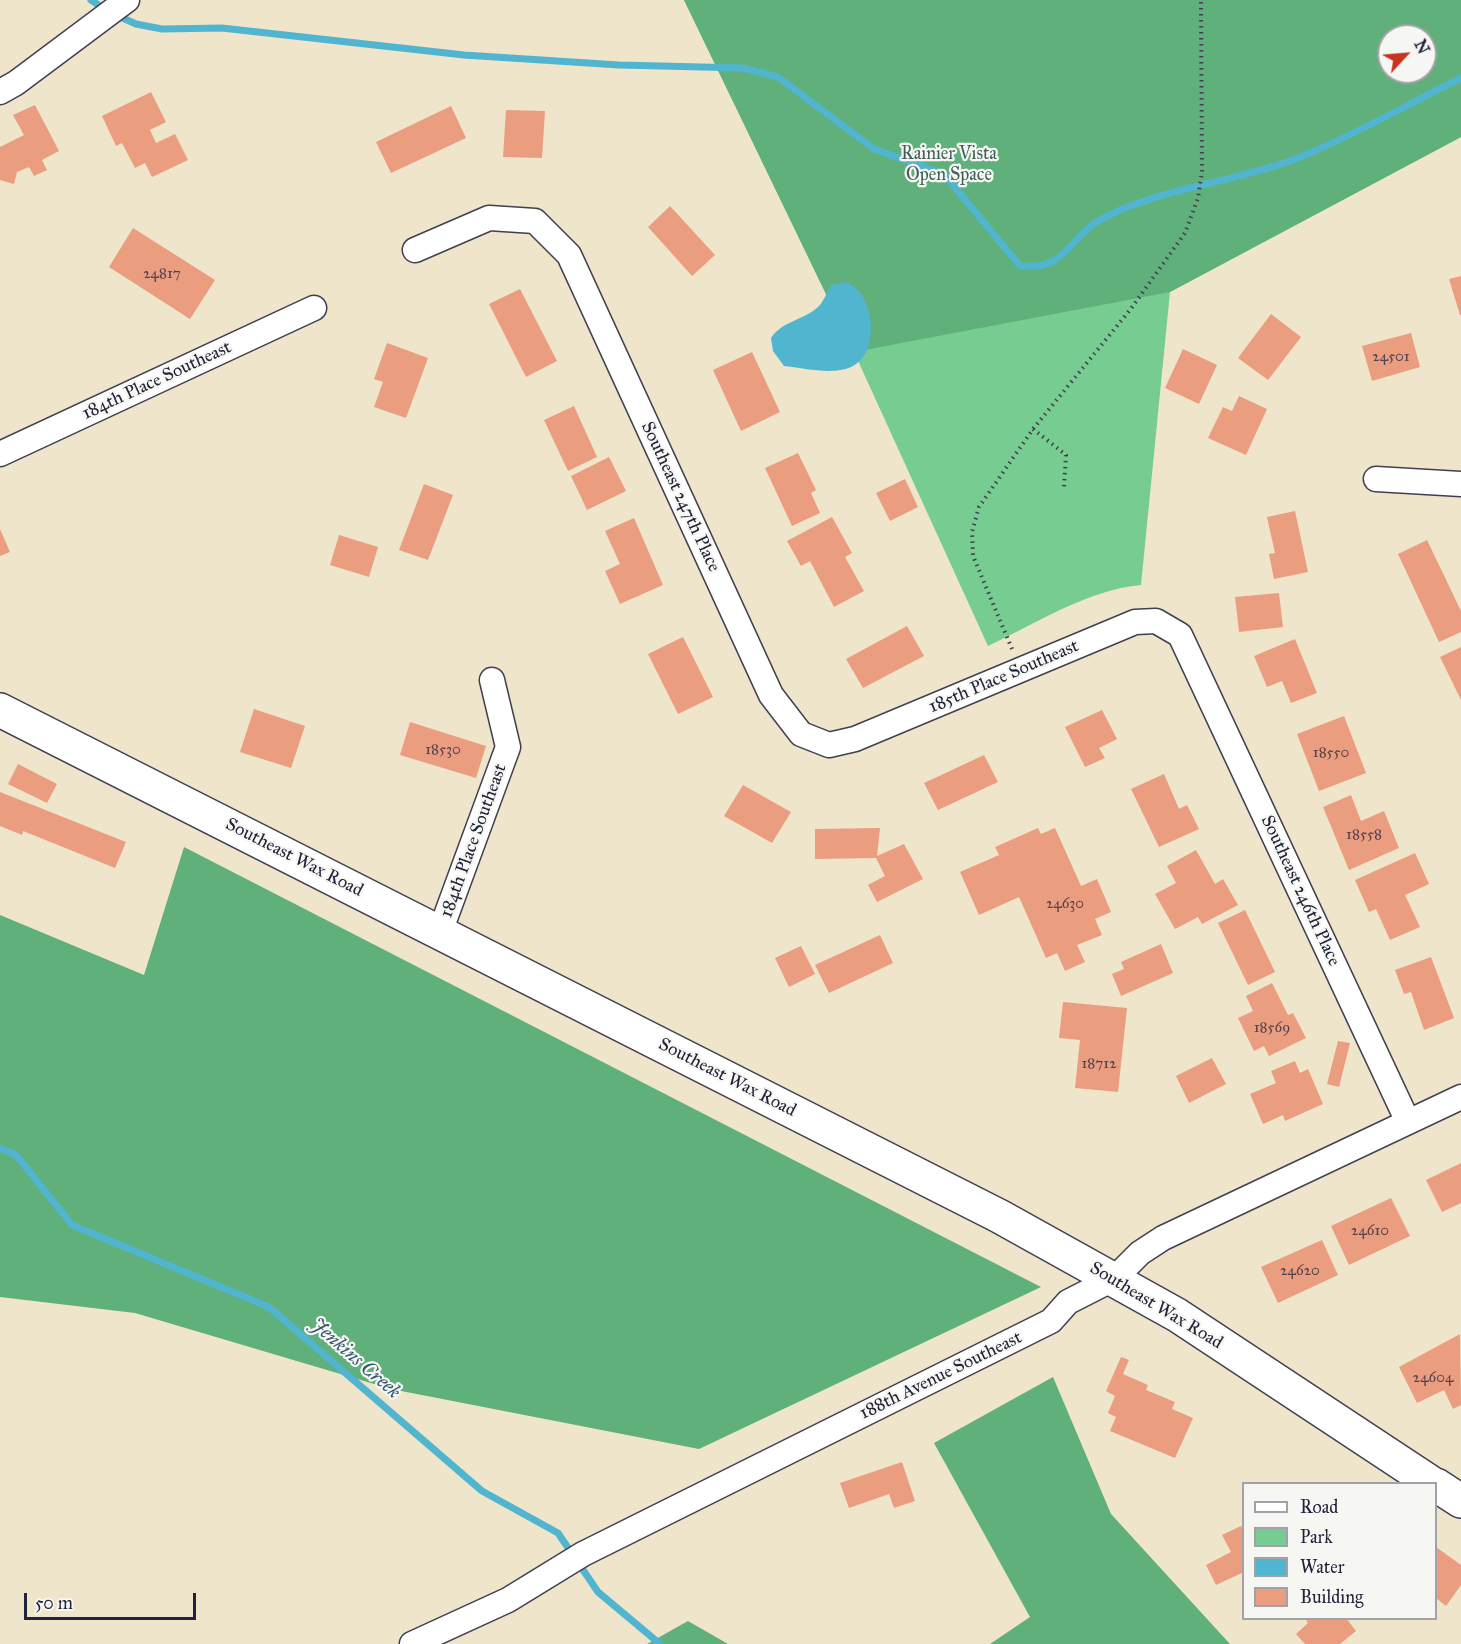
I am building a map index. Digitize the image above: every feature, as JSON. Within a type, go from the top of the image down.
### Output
[{"type":"street","points":[[0,92],[16,83],[127,0]]},
{"type":"street","name":"Southeast 247th Place","points":[[416,250],[489,218],[535,221],[569,255],[771,695],[801,734]]},
{"type":"street","name":"184th Place Southeast","points":[[0,454],[314,308]]},
{"type":"street","points":[[1376,479],[1461,484]]},
{"type":"street","name":"185th Place Southeast","points":[[801,734],[828,745],[855,739],[1135,622],[1156,621],[1180,635],[1192,659]]},
{"type":"street","name":"Southeast 246th Place","points":[[1192,659],[1408,1122]]},
{"type":"street","name":"184th Place Southeast","points":[[440,932],[508,747],[492,680]]},
{"type":"street","name":"Southeast Wax Road","points":[[0,710],[999,1216],[1115,1278],[1177,1315],[1432,1482]]},
{"type":"street","name":"188th Avenue Southeast","points":[[412,1644],[508,1600],[575,1558],[1051,1321],[1068,1302],[1115,1278],[1140,1253],[1163,1238],[1461,1097]]},
{"type":"street","name":"Southeast Wax Road","points":[[1437,1485],[1461,1502]]},
{"type":"path","points":[[1021,669],[973,556],[972,532],[979,507],[1033,429],[1130,309],[1185,233],[1198,198],[1202,171],[1199,23],[1201,0]]},
{"type":"path","points":[[1033,429],[1066,455],[1064,487]]},
{"type":"green space","name":"Rainier Vista Open Space","points":[[684,0],[1461,0],[1461,137],[1170,292],[1141,585],[1101,593],[1082,600],[988,646],[854,352]]},
{"type":"green space","name":"Rainier Vista Open Space","points":[[684,0],[1461,0],[1461,137],[1170,292],[854,352]]},
{"type":"green space","points":[[184,847],[1041,1287],[699,1449],[391,1389],[135,1313],[0,1297],[0,915],[144,975]]},
{"type":"green space","points":[[1053,1377],[1111,1514],[1230,1644],[990,1644],[1030,1617],[934,1443]]},
{"type":"green space","points":[[688,1621],[728,1644],[647,1644]]},
{"type":"water","points":[[847,282],[861,294],[869,311],[871,322],[870,343],[861,360],[846,369],[837,370],[784,366],[773,351],[771,338],[787,324],[807,315],[819,306],[831,285]]},
{"type":"building","points":[[151,92],[166,122],[150,130],[156,143],[175,134],[188,160],[152,177],[145,163],[135,168],[122,143],[116,146],[102,116]]},
{"type":"building","points":[[35,105],[59,151],[42,160],[47,170],[34,176],[29,167],[17,172],[14,184],[0,180],[0,147],[24,135],[13,115]]},
{"type":"building","points":[[451,106],[466,138],[391,173],[376,142]]},
{"type":"building","points":[[506,110],[545,111],[542,158],[503,157]]},
{"type":"building","points":[[670,206],[715,255],[692,276],[648,227]]},
{"type":"building","points":[[133,228],[215,280],[190,319],[109,267]]},
{"type":"building","points":[[1461,276],[1461,315],[1460,315],[1449,279]]},
{"type":"building","points":[[520,289],[557,361],[526,377],[489,304]]},
{"type":"building","points":[[1271,314],[1301,337],[1268,380],[1238,358]]},
{"type":"building","points":[[1411,333],[1420,367],[1372,381],[1362,346]]},
{"type":"building","points":[[387,343],[428,358],[406,418],[374,407],[383,382],[374,379]]},
{"type":"building","points":[[1183,349],[1217,365],[1199,404],[1165,388]]},
{"type":"building","points":[[752,352],[780,412],[741,431],[713,370]]},
{"type":"building","points":[[1239,396],[1267,409],[1246,455],[1208,438],[1223,407],[1232,411]]},
{"type":"building","points":[[574,406],[597,457],[568,471],[544,420]]},
{"type":"building","points":[[798,453],[816,490],[811,493],[820,513],[792,526],[765,468]]},
{"type":"building","points":[[609,457],[626,491],[587,510],[571,476]]},
{"type":"building","points":[[905,479],[918,507],[890,521],[876,493]]},
{"type":"building","points":[[424,484],[453,495],[428,560],[399,550]]},
{"type":"building","points":[[1295,511],[1308,572],[1274,579],[1269,554],[1275,553],[1267,517]]},
{"type":"building","points":[[832,517],[852,553],[845,557],[864,591],[834,607],[810,561],[801,566],[787,541]]},
{"type":"building","points":[[634,518],[663,585],[620,604],[605,571],[620,564],[605,531]]},
{"type":"building","points":[[0,529],[10,552],[0,556]]},
{"type":"building","points":[[339,535],[378,547],[369,577],[330,565]]},
{"type":"building","points":[[1427,540],[1461,611],[1461,632],[1439,642],[1398,554]]},
{"type":"building","points":[[1279,593],[1283,627],[1239,632],[1235,597]]},
{"type":"building","points":[[907,626],[924,656],[863,688],[846,659]]},
{"type":"building","points":[[683,637],[713,697],[678,714],[648,654]]},
{"type":"building","points":[[1295,639],[1317,693],[1291,703],[1282,681],[1267,687],[1254,656]]},
{"type":"building","points":[[1461,647],[1461,700],[1440,657]]},
{"type":"building","points":[[254,709],[305,726],[291,768],[240,752]]},
{"type":"building","points":[[1102,710],[1117,739],[1099,748],[1105,758],[1085,767],[1065,727]]},
{"type":"building","points":[[1344,716],[1366,773],[1319,791],[1297,734]]},
{"type":"building","points":[[410,722],[486,746],[476,778],[400,755]]},
{"type":"building","points":[[984,755],[998,782],[938,810],[924,783]]},
{"type":"building","points":[[18,764],[57,784],[47,803],[8,784]]},
{"type":"building","points":[[1164,774],[1179,809],[1187,805],[1199,829],[1159,847],[1131,789]]},
{"type":"building","points":[[743,785],[791,812],[772,843],[724,816]]},
{"type":"building","points":[[0,792],[126,842],[115,868],[23,831],[22,835],[0,826]]},
{"type":"building","points":[[1351,795],[1361,821],[1384,811],[1399,848],[1349,870],[1323,807]]},
{"type":"building","points":[[880,828],[877,856],[904,844],[923,879],[877,902],[868,885],[885,876],[876,858],[815,859],[815,829]]},
{"type":"building","points":[[1038,828],[1041,834],[1055,828],[1081,886],[1097,879],[1111,912],[1095,919],[1102,935],[1077,945],[1085,962],[1065,971],[1057,953],[1046,958],[1019,897],[979,915],[960,872],[999,855],[995,847]]},
{"type":"building","points":[[1196,850],[1215,884],[1223,879],[1238,905],[1202,924],[1198,917],[1175,929],[1155,894],[1176,883],[1167,866]]},
{"type":"building","points":[[1415,853],[1429,884],[1405,895],[1420,927],[1390,940],[1376,909],[1369,912],[1355,880]]},
{"type":"building","points":[[1245,910],[1275,972],[1248,985],[1218,923]]},
{"type":"building","points":[[880,935],[893,963],[829,993],[815,965]]},
{"type":"building","points":[[1161,944],[1173,973],[1121,996],[1112,974],[1124,969],[1121,962]]},
{"type":"building","points":[[801,946],[815,974],[789,987],[775,958]]},
{"type":"building","points":[[1431,957],[1454,1018],[1424,1030],[1411,992],[1404,994],[1395,970]]},
{"type":"building","points":[[1272,983],[1288,1015],[1293,1013],[1306,1038],[1269,1056],[1264,1046],[1254,1051],[1238,1018],[1253,1011],[1246,996]]},
{"type":"building","points":[[1063,1002],[1127,1008],[1118,1092],[1075,1088],[1080,1040],[1059,1038]]},
{"type":"building","points":[[1338,1041],[1350,1043],[1339,1087],[1327,1084]]},
{"type":"building","points":[[1212,1058],[1226,1084],[1189,1103],[1176,1076]]},
{"type":"building","points":[[1295,1061],[1300,1073],[1308,1069],[1323,1104],[1285,1121],[1283,1115],[1263,1124],[1250,1094],[1276,1083],[1271,1071]]},
{"type":"building","points":[[1461,1163],[1461,1203],[1442,1212],[1426,1180]]},
{"type":"building","points":[[1391,1198],[1410,1236],[1349,1265],[1331,1226]]},
{"type":"building","points":[[1322,1240],[1338,1275],[1278,1303],[1261,1267]]},
{"type":"building","points":[[1460,1334],[1461,1405],[1453,1409],[1444,1390],[1417,1403],[1399,1367]]},
{"type":"building","points":[[1121,1357],[1129,1360],[1123,1374],[1148,1385],[1146,1390],[1175,1402],[1172,1409],[1193,1418],[1175,1458],[1110,1431],[1116,1417],[1108,1413],[1115,1396],[1106,1391]]},
{"type":"building","points":[[902,1462],[915,1501],[894,1508],[889,1494],[849,1508],[840,1483]]},
{"type":"building","points":[[1241,1526],[1242,1573],[1216,1585],[1206,1565],[1231,1552],[1222,1535]]},
{"type":"building","points":[[1437,1548],[1461,1565],[1461,1585],[1446,1606],[1437,1599]]},
{"type":"building","points":[[1306,1620],[1348,1620],[1356,1631],[1340,1644],[1305,1644],[1296,1634],[1308,1623]]},
{"type":"waterway","points":[[91,0],[106,10]]},
{"type":"waterway","points":[[116,15],[136,24],[162,29],[222,28],[464,55],[619,65],[743,68],[778,77],[874,149],[944,174],[1020,266],[1036,266],[1057,259],[1087,229],[1120,210],[1170,193],[1298,158],[1360,130],[1461,78]]},
{"type":"waterway","name":"Jenkins Creek","points":[[0,1148],[16,1155],[72,1225],[269,1307],[482,1491],[558,1533],[598,1592],[660,1644]]}]
